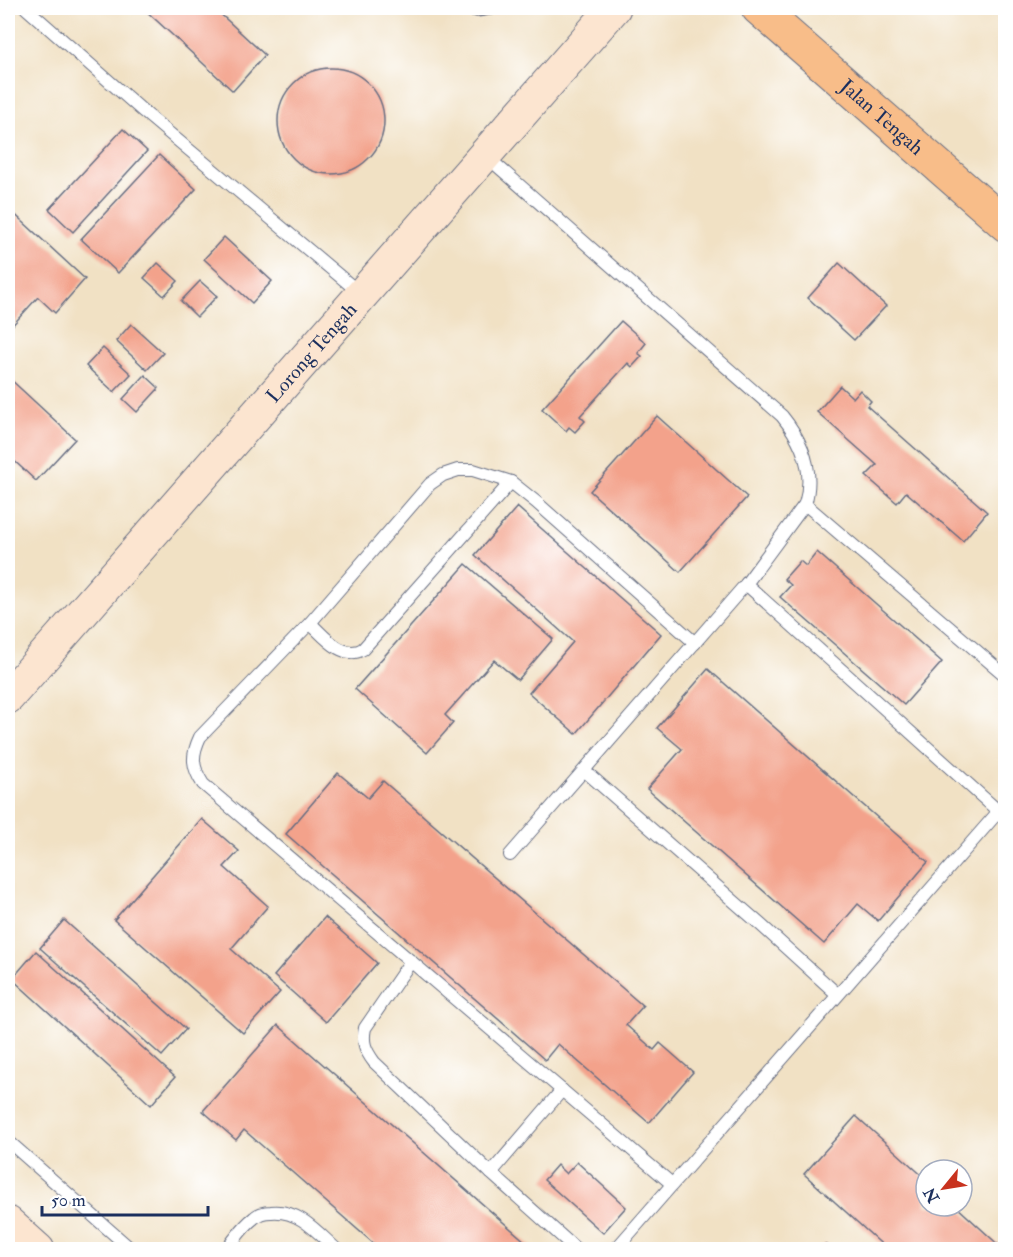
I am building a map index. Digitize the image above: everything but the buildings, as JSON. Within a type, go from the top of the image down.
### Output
[{"type":"main road","name":"Jalan Tengah","points":[[758,8],[1005,225]]},
{"type":"street","name":"Lorong Tengah","points":[[8,697],[614,8]]},
{"type":"street","points":[[8,1223],[38,1250]]},
{"type":"lane","points":[[26,8],[144,112],[362,295]]},
{"type":"lane","points":[[484,154],[782,416],[791,427],[806,459],[810,478],[805,504],[746,584],[510,855]]},
{"type":"lane","points":[[672,1184],[203,784],[196,774],[193,761],[194,749],[200,737],[310,623],[430,484],[443,475],[458,470],[473,470],[511,482],[695,643]]},
{"type":"lane","points":[[310,623],[342,651],[353,653],[363,649],[511,482]]},
{"type":"lane","points":[[805,504],[1005,676]]},
{"type":"lane","points":[[615,1250],[1002,807],[746,584]]},
{"type":"lane","points":[[585,771],[837,994]]},
{"type":"lane","points":[[411,962],[364,1028],[364,1046],[368,1054],[491,1173],[577,1250]]},
{"type":"lane","points":[[491,1173],[562,1090]]},
{"type":"lane","points":[[8,1141],[132,1250]]},
{"type":"lane","points":[[226,1250],[255,1217],[267,1212],[280,1211],[293,1214],[305,1221],[338,1250]]}]
